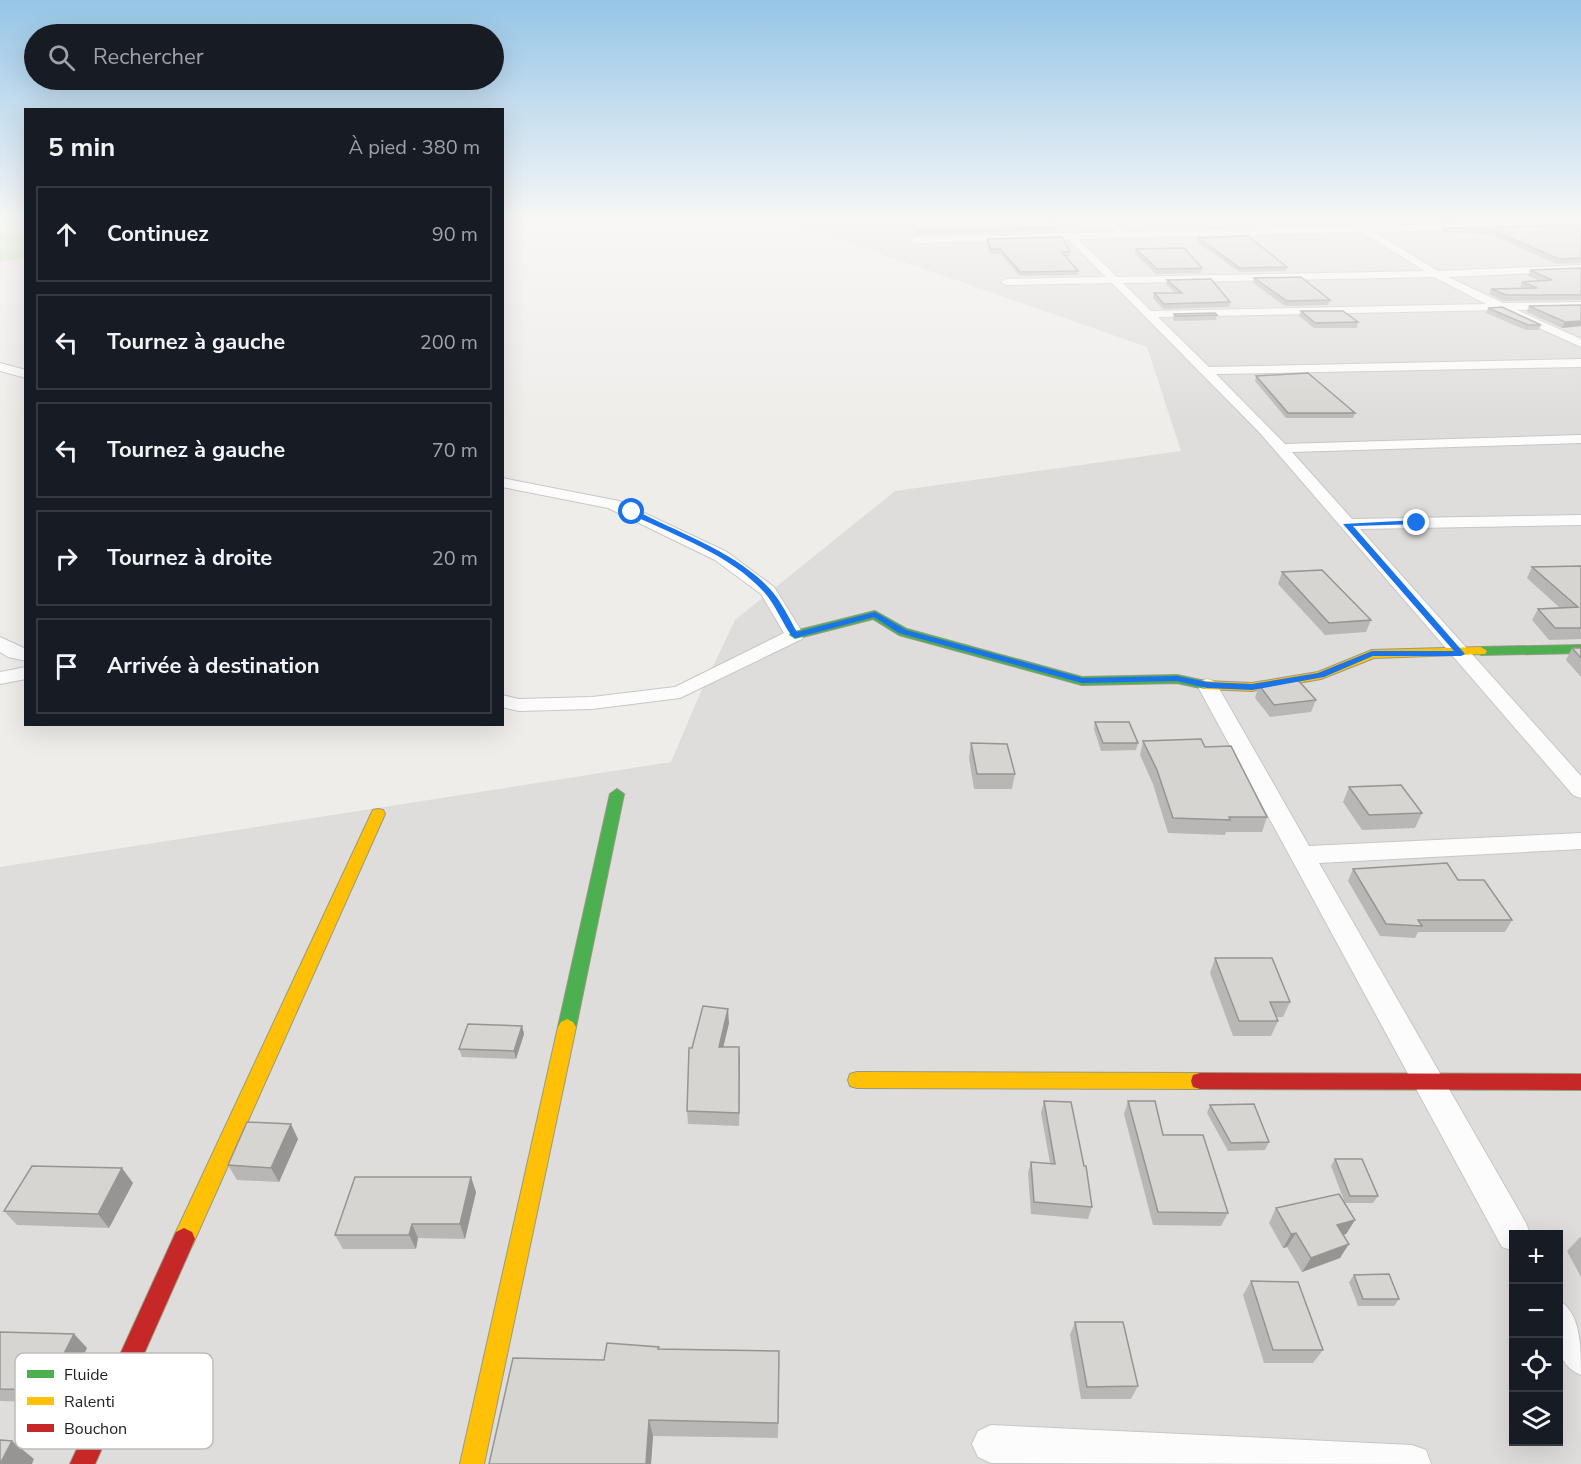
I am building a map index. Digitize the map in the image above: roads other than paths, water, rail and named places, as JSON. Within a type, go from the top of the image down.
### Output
[{"type":"street","points":[[1120,286],[1280,448],[1581,790]]},
{"type":"street","points":[[1461,286],[1581,343]]},
{"type":"street","points":[[1148,314],[1581,305]]},
{"type":"street","points":[[1204,371],[1581,363]]},
{"type":"street","points":[[0,367],[24,373]]},
{"type":"street","points":[[1280,448],[1581,439]]},
{"type":"street","points":[[504,482],[614,504],[721,556],[768,591],[795,635]]},
{"type":"street","points":[[1347,524],[1581,520]]},
{"type":"street","points":[[504,702],[519,705],[592,703],[680,692],[795,635],[875,615],[903,632],[1082,681],[1177,679],[1207,685],[1252,687],[1321,675],[1372,654],[1461,654],[1581,649]]},
{"type":"street","points":[[0,643],[15,653],[24,655]]},
{"type":"street","points":[[0,678],[24,673]]},
{"type":"street","points":[[1207,685],[1304,855],[1511,1230]]},
{"type":"street","points":[[472,1464],[617,794]]},
{"type":"street","points":[[133,1353],[378,814]]},
{"type":"street","points":[[1304,855],[1581,841]]},
{"type":"street","points":[[857,1080],[1581,1082]]},
{"type":"street","points":[[1563,1326],[1581,1357]]},
{"type":"street","points":[[991,1444],[1412,1464]]},
{"type":"street","points":[[82,1464],[89,1449]]}]
